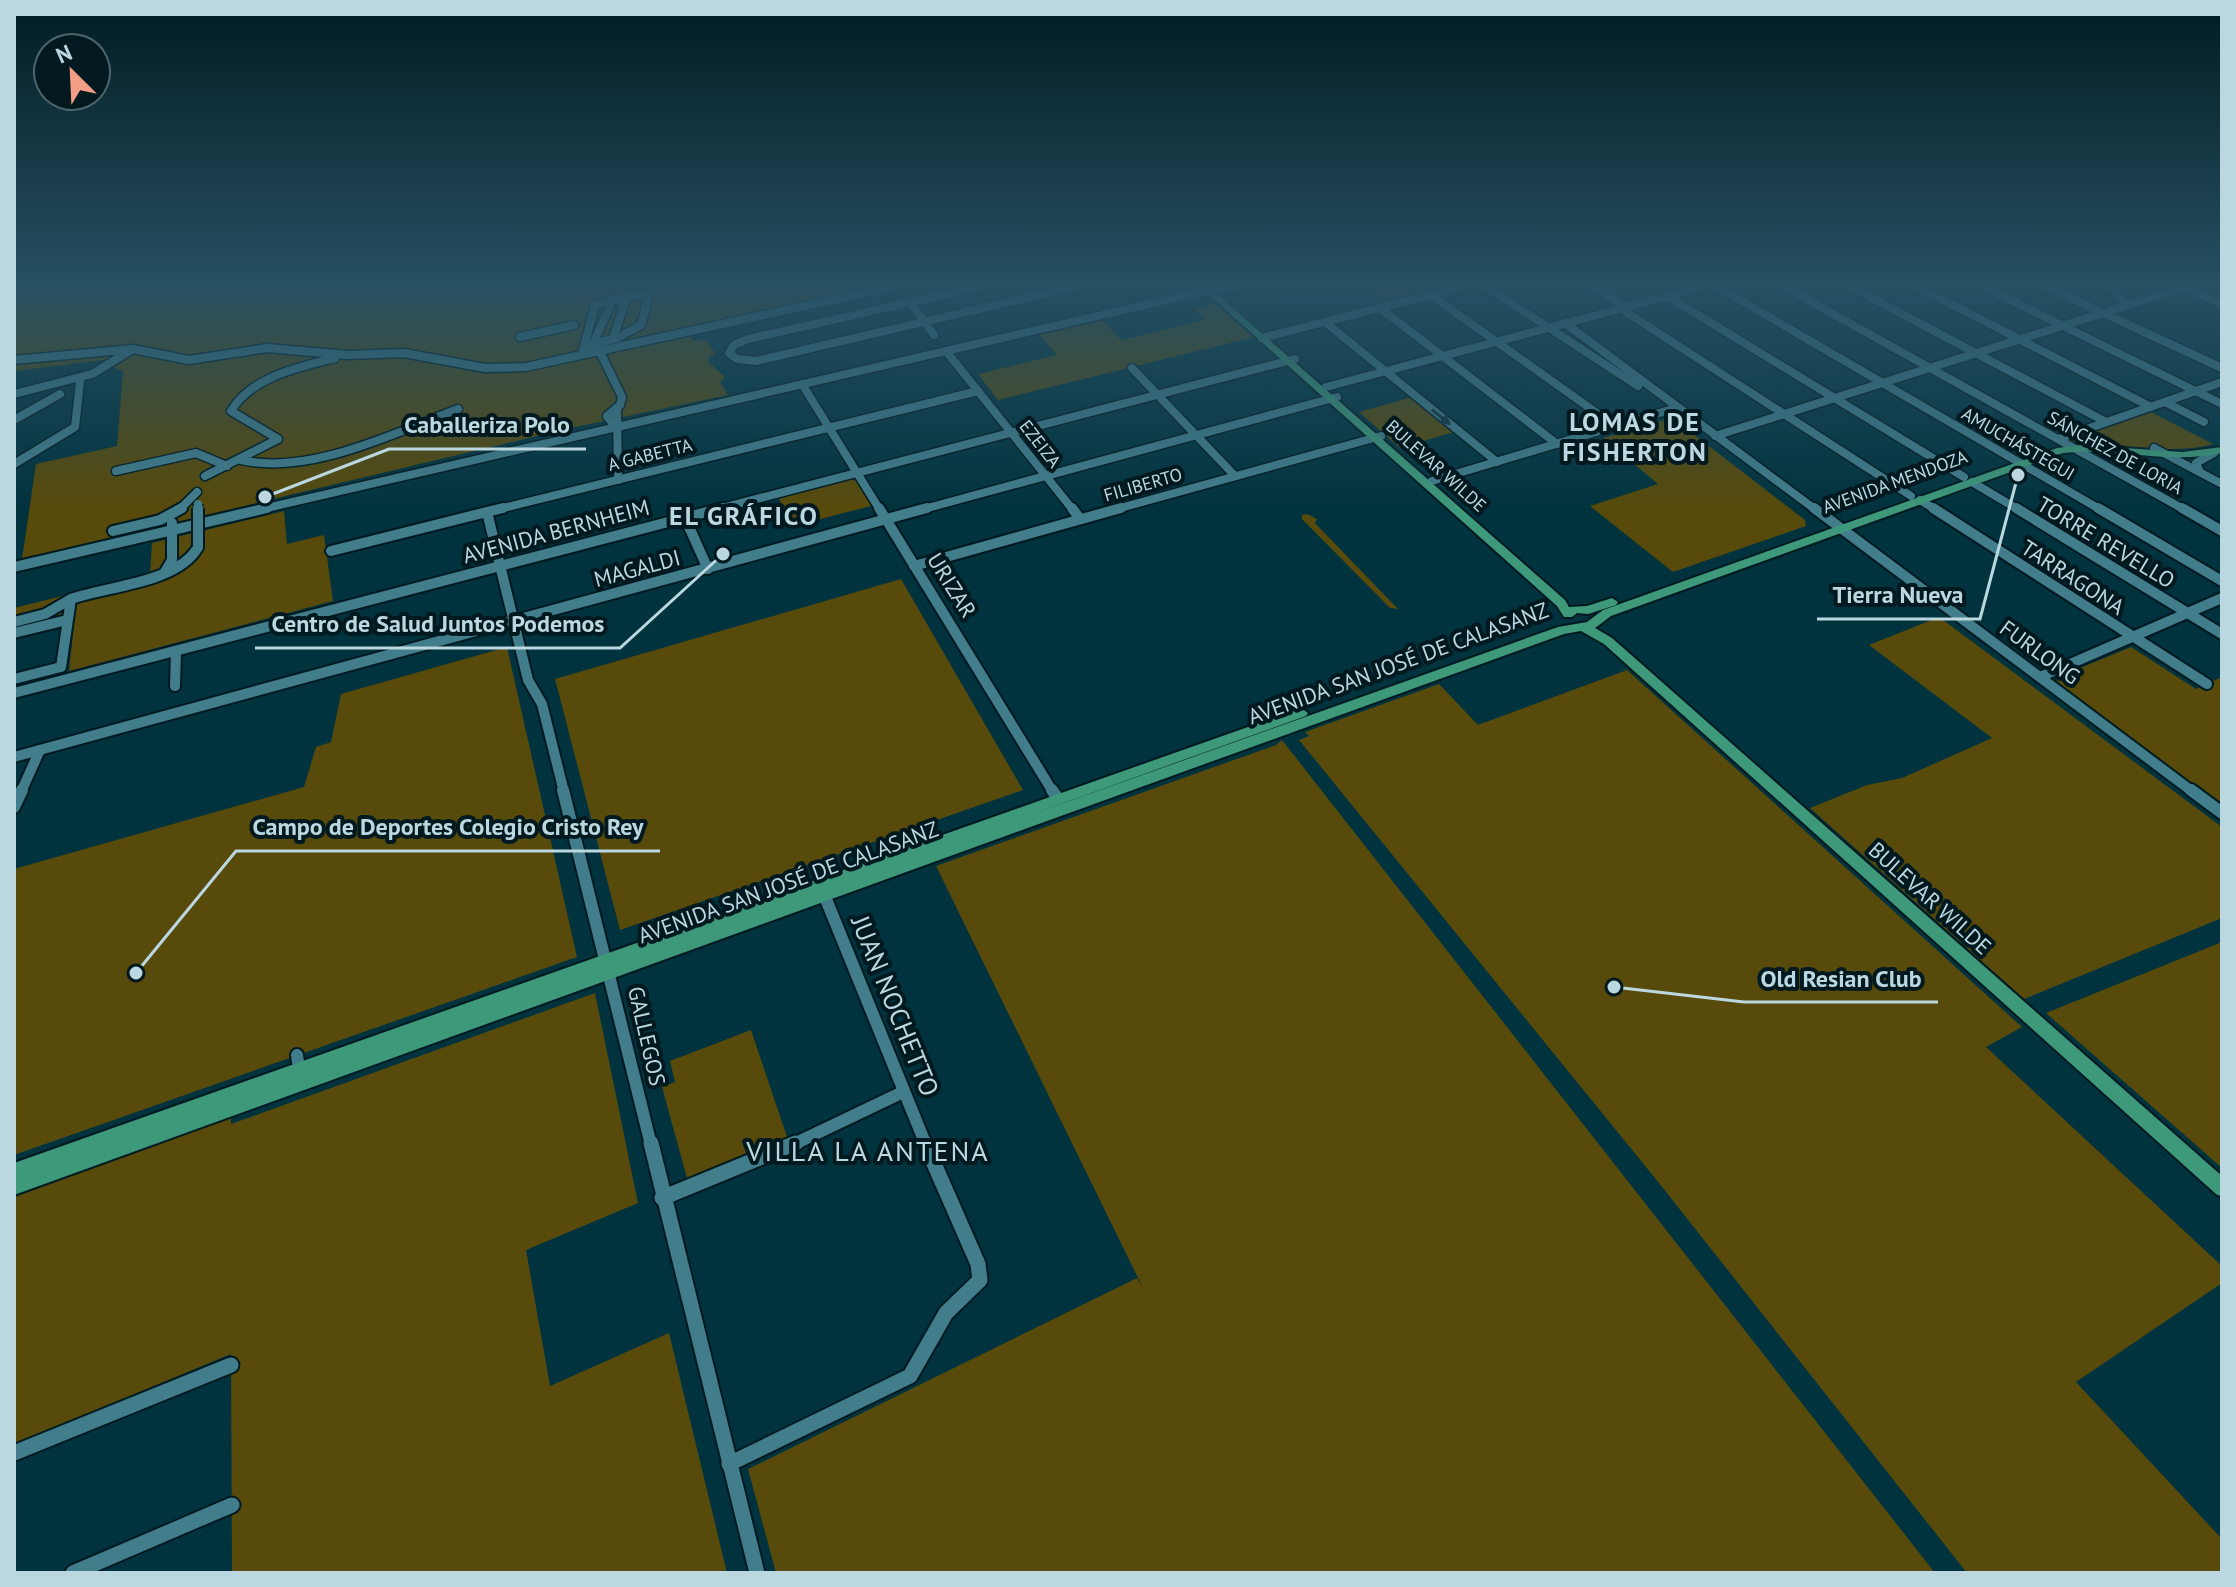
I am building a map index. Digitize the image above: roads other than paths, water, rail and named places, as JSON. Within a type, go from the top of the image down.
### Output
[{"type":"main road","name":"BULEVAR WILDE","points":[[1292,360],[1326,387],[1334,398]]},
{"type":"main road","name":"BULEVAR WILDE","points":[[1292,360],[1561,603],[1583,615]]},
{"type":"main road","name":"BULEVAR WILDE","points":[[1378,437],[1583,615],[1608,641],[2222,1188]]},
{"type":"main road","name":"AVENIDA MENDOZA","points":[[2159,451],[2222,441]]},
{"type":"main road","name":"AVENIDA MENDOZA","points":[[1583,615],[2065,443],[2159,451],[2218,451]]},
{"type":"main road","name":"AVENIDA MENDOZA","points":[[1582,626],[1595,624],[1583,615]]},
{"type":"main road","name":"AVENIDA SAN JOSÉ DE CALASANZ","points":[[14,1186],[607,965],[1583,615]]},
{"type":"main road","name":"BULEVAR WILDE","points":[[1582,626],[1608,641]]},
{"type":"main road","name":"AVENIDA SAN JOSÉ DE CALASANZ","points":[[1061,804],[1582,626]]},
{"type":"main road","name":"AVENIDA SAN JOSÉ DE CALASANZ","points":[[14,1171],[298,1062],[607,965]]},
{"type":"street","points":[[14,367],[68,360]]},
{"type":"street","points":[[14,394],[79,386],[118,360]]},
{"type":"street","points":[[314,364],[318,360]]},
{"type":"street","points":[[205,476],[278,439],[236,416],[231,407],[259,385],[329,360]]},
{"type":"street","points":[[444,360],[495,369],[526,367],[553,360]]},
{"type":"street","points":[[604,360],[622,397],[617,408],[616,428],[618,480]]},
{"type":"street","points":[[14,567],[906,360]]},
{"type":"street","name":"EZEIZA","points":[[953,360],[1080,519]]},
{"type":"street","name":"AVENIDA BERNHEIM","points":[[14,693],[1292,360]]},
{"type":"street","points":[[1372,360],[1497,462]]},
{"type":"street","points":[[1326,387],[1428,360]]},
{"type":"street","points":[[1449,360],[1557,444]]},
{"type":"street","points":[[1523,360],[1615,426]]},
{"type":"street","points":[[1599,360],[1676,408]]},
{"type":"street","name":"FURLONG","points":[[1613,360],[2222,813]]},
{"type":"street","name":"TARRAGONA","points":[[1700,360],[2207,684]]},
{"type":"street","name":"TORRE REVELLO","points":[[1773,360],[2222,634]]},
{"type":"street","name":"AMUCHÁSTEGUI","points":[[1842,360],[2222,581]]},
{"type":"street","name":"SÁNCHEZ DE LORIA","points":[[1916,360],[2222,531]]},
{"type":"street","points":[[1715,436],[1954,360]]},
{"type":"street","points":[[1989,360],[2106,422]]},
{"type":"street","points":[[2061,360],[2151,407]]},
{"type":"street","points":[[2133,360],[2222,404]]},
{"type":"street","points":[[1132,368],[1235,476]]},
{"type":"street","points":[[2065,443],[2106,422],[2222,382]]},
{"type":"street","name":"URIZAR","points":[[802,384],[1061,804]]},
{"type":"street","points":[[14,464],[75,427],[79,386]]},
{"type":"street","points":[[14,420],[60,389]]},
{"type":"street","name":"A GABETTA","points":[[331,551],[978,391]]},
{"type":"street","name":"MAGALDI","points":[[14,757],[1334,398]]},
{"type":"street","points":[[2165,402],[2204,422]]},
{"type":"street","points":[[1432,481],[1676,408]]},
{"type":"street","points":[[14,622],[45,614],[71,599],[186,563],[197,554],[198,547],[196,478],[255,465],[288,464],[334,455],[458,409]]},
{"type":"street","name":"FILIBERTO","points":[[914,566],[1378,437]]},
{"type":"street","points":[[2159,451],[2222,484]]},
{"type":"street","points":[[2204,475],[2196,468],[2196,463],[2218,451]]},
{"type":"street","points":[[116,471],[196,453],[227,466]]},
{"type":"street","points":[[241,460],[255,465]]},
{"type":"street","points":[[113,531],[172,517],[196,499]]},
{"type":"street","name":"GALLEGOS","points":[[487,512],[528,680],[542,704],[757,1573]]},
{"type":"street","points":[[164,572],[172,560],[172,517]]},
{"type":"street","points":[[685,518],[708,569]]},
{"type":"street","points":[[2040,677],[2222,598]]},
{"type":"street","points":[[14,679],[61,667],[71,599]]},
{"type":"street","points":[[14,633],[67,620]]},
{"type":"street","points":[[175,686],[176,652]]},
{"type":"street","points":[[14,807],[40,750]]},
{"type":"street","name":"JUAN NOCHETTO","points":[[729,1464],[910,1376],[921,1364],[937,1325],[950,1307],[965,1290],[980,1280],[978,1264],[903,1092],[872,1007],[822,889]]},
{"type":"street","points":[[662,1198],[770,1155],[903,1092]]},
{"type":"street","points":[[14,1453],[231,1365]]},
{"type":"street","points":[[73,1573],[232,1505]]},
{"type":"place","name":"Tierra Nueva","points":[[2018,475]]},
{"type":"place","name":"Caballeriza Polo","points":[[265,497]]},
{"type":"place","name":"Centro de Salud Juntos Podemos","points":[[723,554]]},
{"type":"place","name":"Campo de Deportes Colegio Cristo Rey","points":[[136,973]]},
{"type":"place","name":"Old Resian Club","points":[[1614,987]]},
{"type":"district","name":"LOMAS DE FISHERTON","points":[[1635,437]]},
{"type":"district","name":"EL GRÁFICO","points":[[744,516]]},
{"type":"district","name":"VILLA LA ANTENA","points":[[868,1151]]}]
